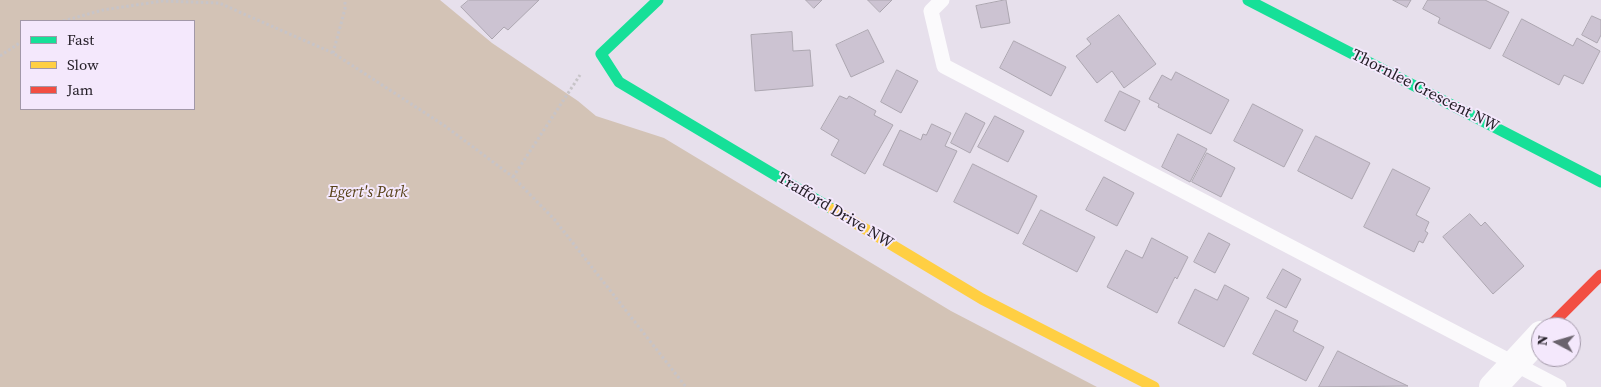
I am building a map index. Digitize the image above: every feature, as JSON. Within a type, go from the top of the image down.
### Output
[{"type":"street","points":[[601,54],[658,0]]},
{"type":"street","name":"Thornlee Crescent NW","points":[[1248,0],[1601,182]]},
{"type":"street","name":"Trafford Drive NW","points":[[601,54],[619,82],[982,299],[1154,387]]},
{"type":"street","points":[[1559,317],[1601,275]]},
{"type":"street","points":[[1493,387],[1531,345]]},
{"type":"lane","points":[[942,0],[931,11],[944,66],[1559,387]]},
{"type":"path","points":[[333,52],[345,10],[345,0]]},
{"type":"path","points":[[67,20],[104,10],[162,1],[219,4],[333,52],[445,126],[513,177],[554,219],[686,387]]},
{"type":"path","points":[[0,56],[20,43]]},
{"type":"path","points":[[513,177],[578,77],[601,54]]},
{"type":"green space","name":"Egert's Park","points":[[0,0],[440,0],[492,43],[578,101],[596,116],[664,138],[951,311],[1097,387],[0,387]]},
{"type":"building","points":[[469,0],[539,0],[508,30],[504,27],[492,39],[461,7]]},
{"type":"building","points":[[806,0],[822,0],[814,8]]},
{"type":"building","points":[[868,0],[892,0],[880,12]]},
{"type":"building","points":[[1006,0],[1010,23],[981,28],[976,6]]},
{"type":"building","points":[[1393,0],[1411,0],[1407,7]]},
{"type":"building","points":[[1428,0],[1485,0],[1509,12],[1490,49],[1438,23],[1440,18],[1423,9]]},
{"type":"building","points":[[1119,15],[1156,64],[1124,88],[1112,71],[1097,83],[1076,56],[1091,44],[1087,39]]},
{"type":"building","points":[[1592,16],[1601,20],[1601,35],[1597,43],[1582,35]]},
{"type":"building","points":[[1522,19],[1573,46],[1577,38],[1600,51],[1583,84],[1564,75],[1559,85],[1503,56]]},
{"type":"building","points":[[868,30],[884,62],[851,77],[836,45]]},
{"type":"building","points":[[792,32],[793,51],[810,50],[813,86],[755,91],[751,35]]},
{"type":"building","points":[[1014,41],[1066,67],[1051,96],[1000,68]]},
{"type":"building","points":[[897,70],[918,81],[901,113],[881,102]]},
{"type":"building","points":[[1176,72],[1229,100],[1211,134],[1158,107],[1159,104],[1149,99],[1162,75],[1171,80]]},
{"type":"building","points":[[1120,91],[1140,101],[1125,131],[1105,121]]},
{"type":"building","points":[[840,96],[847,99],[849,96],[876,111],[874,115],[893,125],[865,174],[831,155],[839,140],[821,129]]},
{"type":"building","points":[[1253,104],[1303,130],[1284,167],[1234,141]]},
{"type":"building","points":[[966,113],[985,123],[970,153],[951,143]]},
{"type":"building","points":[[995,116],[1024,131],[1008,162],[978,147]]},
{"type":"building","points":[[932,124],[951,133],[945,146],[957,151],[937,192],[883,165],[900,130],[921,140],[923,134],[926,135]]},
{"type":"building","points":[[1178,134],[1207,149],[1190,182],[1162,167]]},
{"type":"building","points":[[1316,136],[1370,163],[1352,199],[1298,171]]},
{"type":"building","points":[[1207,153],[1235,168],[1221,197],[1192,182]]},
{"type":"building","points":[[973,164],[1037,196],[1018,234],[954,202]]},
{"type":"building","points":[[1393,169],[1430,188],[1416,215],[1429,222],[1425,231],[1428,233],[1423,243],[1419,241],[1414,252],[1364,227]]},
{"type":"building","points":[[1104,177],[1134,193],[1117,226],[1086,210]]},
{"type":"building","points":[[1041,210],[1095,237],[1077,272],[1023,244]]},
{"type":"building","points":[[1470,214],[1481,226],[1485,222],[1524,266],[1493,294],[1443,237]]},
{"type":"building","points":[[1209,233],[1230,244],[1215,273],[1194,262]]},
{"type":"building","points":[[1152,238],[1188,257],[1177,279],[1175,277],[1157,313],[1107,287],[1126,250],[1142,258]]},
{"type":"building","points":[[1283,269],[1301,279],[1286,308],[1267,298]]},
{"type":"building","points":[[1225,285],[1249,298],[1224,347],[1178,323],[1195,289],[1217,300]]},
{"type":"building","points":[[1276,310],[1298,321],[1293,331],[1324,347],[1306,381],[1253,354]]},
{"type":"building","points":[[1338,351],[1389,377],[1408,386],[1319,387]]},
{"type":"traffic: fast","points":[[658,0],[601,54],[619,82],[832,209]]},
{"type":"traffic: fast","points":[[1248,0],[1601,182]]},
{"type":"traffic: slow","points":[[832,209],[982,299],[1154,387]]},
{"type":"traffic: jam","points":[[1559,317],[1601,275]]}]
